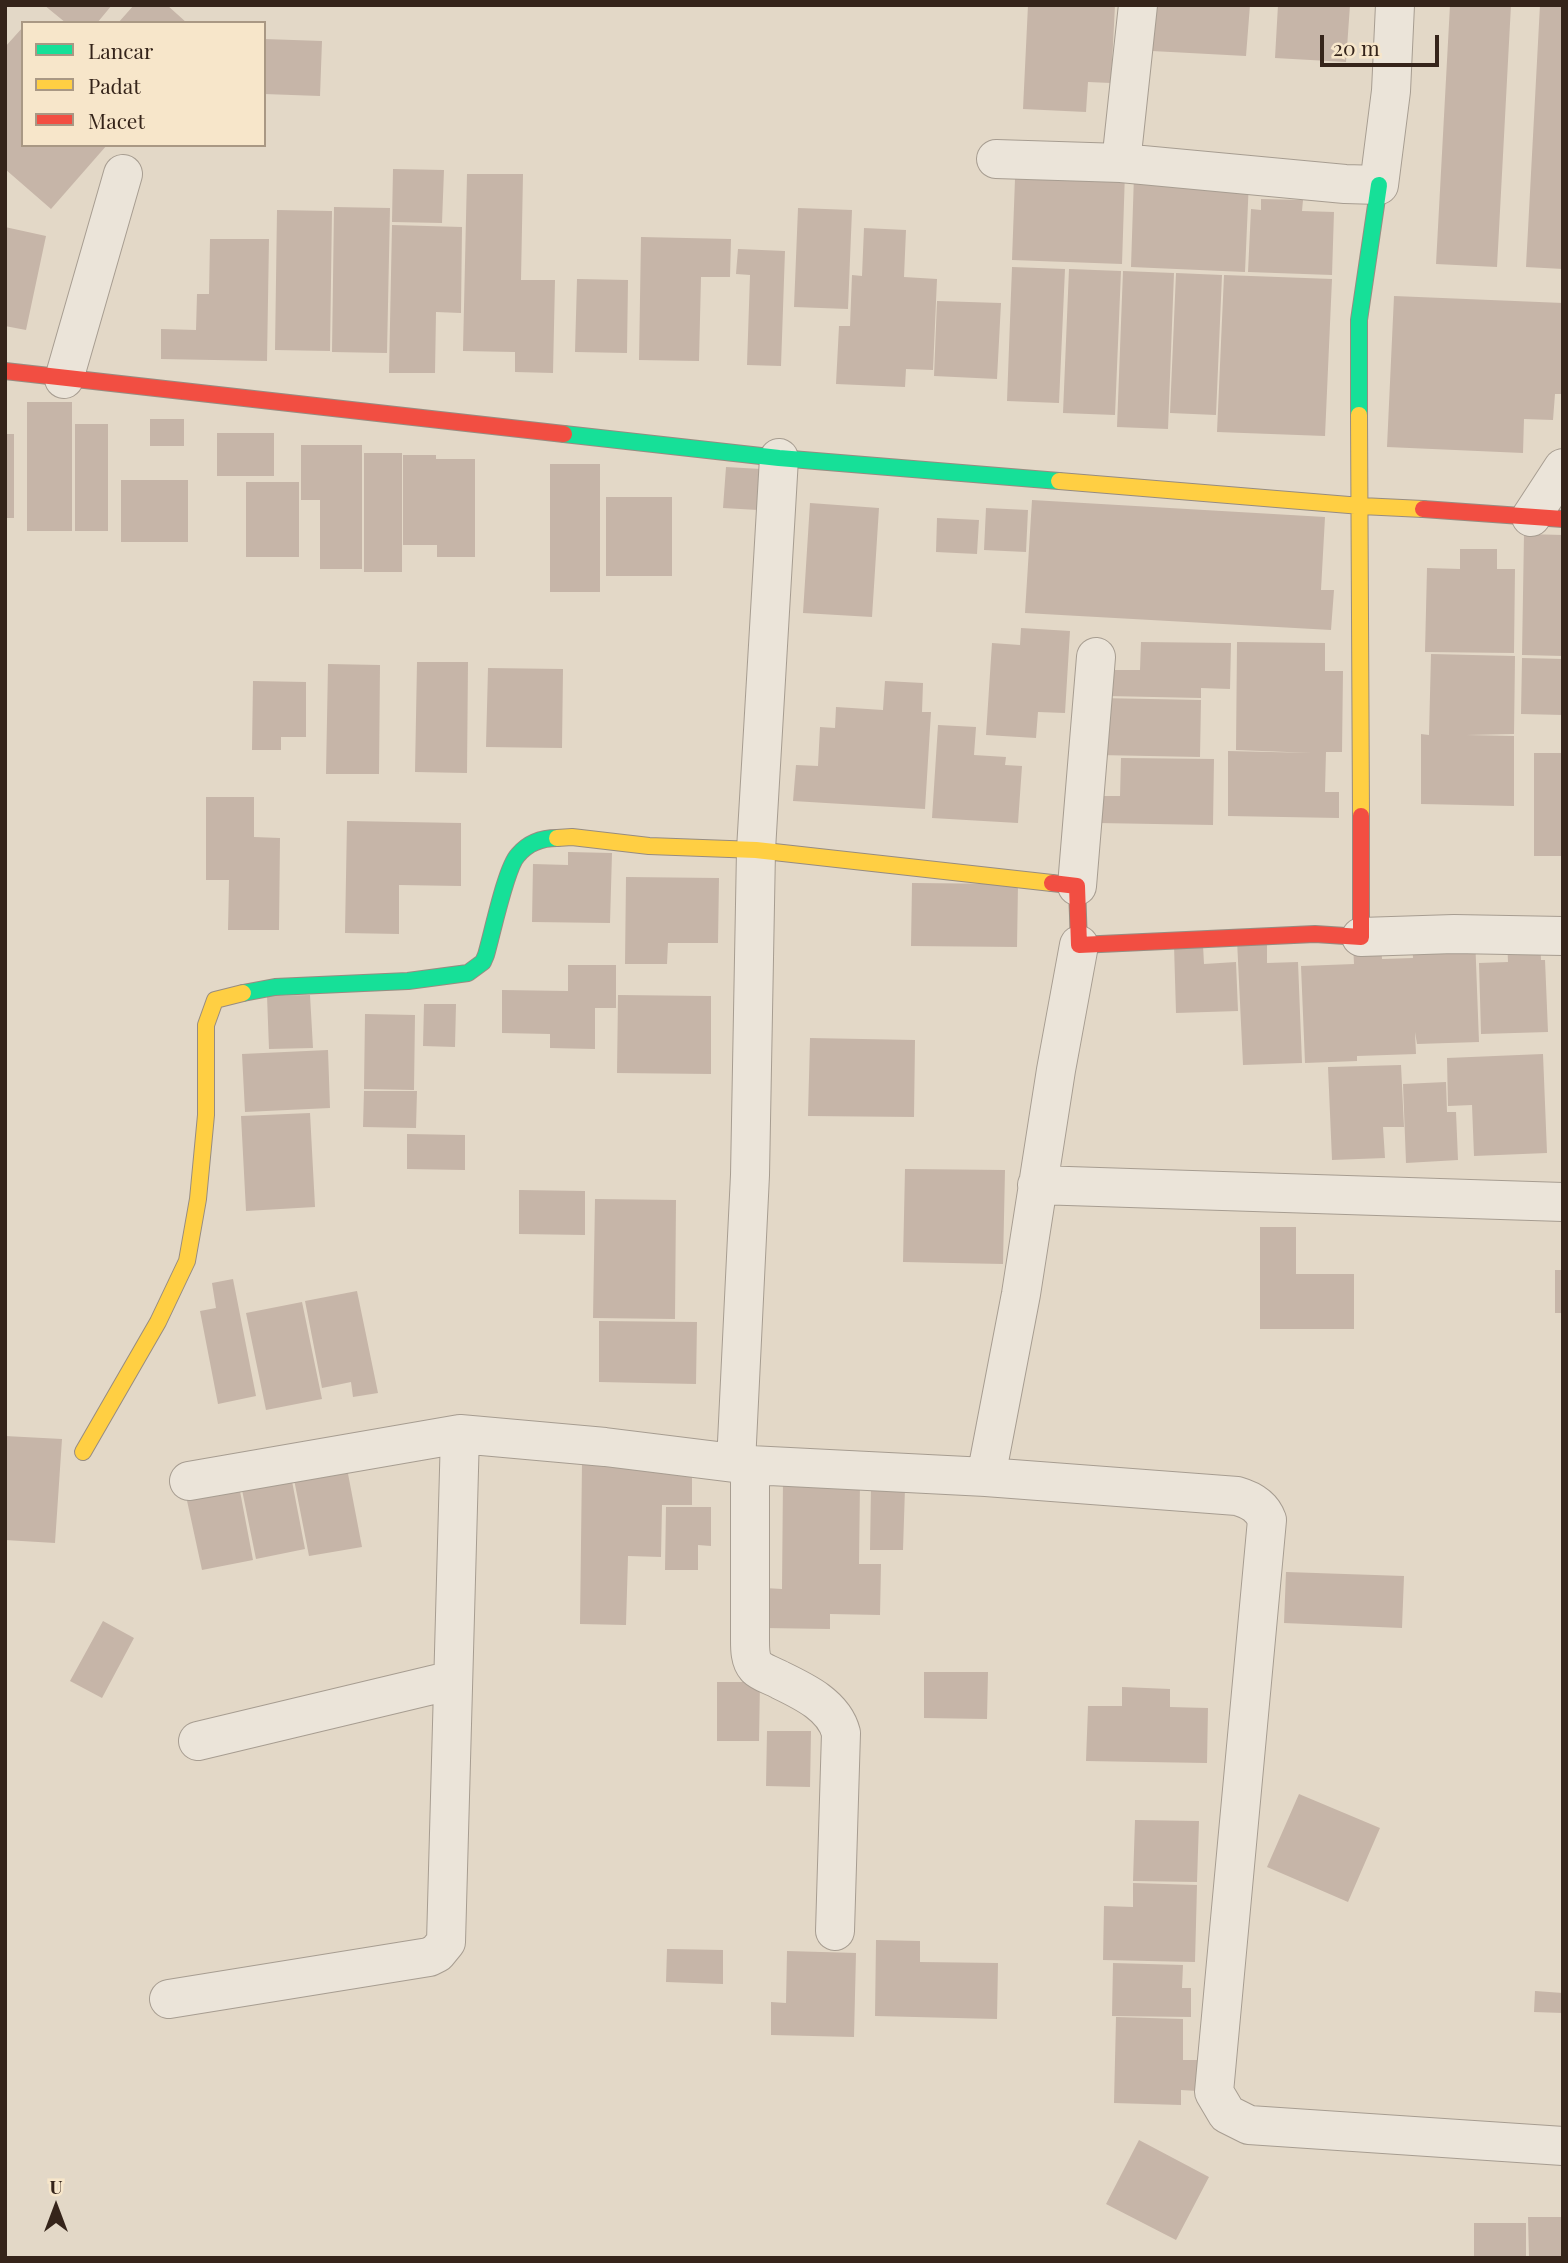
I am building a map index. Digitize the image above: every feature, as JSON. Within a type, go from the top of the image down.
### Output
[{"type":"street","points":[[1121,163],[1138,5]]},
{"type":"street","points":[[1362,937],[1359,320],[1391,90],[1395,5]]},
{"type":"street","points":[[996,159],[1121,163],[1379,185]]},
{"type":"street","points":[[64,379],[123,174]]},
{"type":"street","points":[[5,370],[64,379],[779,458],[1361,506],[1547,518],[1563,468]]},
{"type":"street","points":[[779,458],[755,850],[743,1464],[750,1640],[754,1665],[829,1710],[837,1720],[841,1733],[835,1931]]},
{"type":"street","points":[[986,1476],[1021,1294],[1079,945],[1077,886],[1096,657]]},
{"type":"street","points":[[83,1452],[158,1322],[187,1261],[198,1199],[206,1115],[206,1025],[215,1000],[275,987],[408,981],[468,973],[483,962],[486,955],[516,856],[533,842],[550,838],[572,837],[649,846],[755,850],[1077,886]]},
{"type":"street","points":[[1079,945],[1315,934],[1362,937],[1454,933],[1563,936]]},
{"type":"street","points":[[1037,1185],[1563,1202]]},
{"type":"street","points":[[169,1999],[429,1957],[446,1942],[460,1434]]},
{"type":"street","points":[[189,1481],[460,1434],[604,1447],[743,1464],[986,1476],[1250,1499],[1265,1515],[1214,2092],[1227,2114],[1249,2125],[1563,2147]]},
{"type":"street","points":[[198,1741],[453,1680]]},
{"type":"building","points":[[44,5],[112,5],[99,21],[64,21]]},
{"type":"building","points":[[134,5],[167,5],[185,21],[120,21]]},
{"type":"building","points":[[1028,5],[1115,5],[1111,83],[1088,82],[1086,112],[1023,109]]},
{"type":"building","points":[[1155,5],[1250,5],[1246,56],[1152,51]]},
{"type":"building","points":[[1278,5],[1350,5],[1346,62],[1275,58]]},
{"type":"building","points":[[1450,5],[1511,5],[1497,267],[1436,264]]},
{"type":"building","points":[[1540,5],[1563,5],[1563,269],[1526,267]]},
{"type":"building","points":[[21,29],[21,147],[105,147],[51,209],[5,169],[5,47]]},
{"type":"building","points":[[266,39],[322,41],[320,96],[266,94]]},
{"type":"building","points":[[393,169],[444,170],[442,223],[392,222]]},
{"type":"building","points":[[1050,169],[1125,172],[1122,264],[1012,260],[1015,179],[1049,180]]},
{"type":"building","points":[[467,174],[523,174],[521,280],[555,280],[553,373],[515,372],[515,352],[463,351]]},
{"type":"building","points":[[1134,175],[1249,180],[1245,272],[1131,267]]},
{"type":"building","points":[[1261,199],[1303,200],[1302,211],[1334,212],[1332,275],[1248,272],[1251,209],[1261,210]]},
{"type":"building","points":[[334,207],[390,208],[387,353],[332,352]]},
{"type":"building","points":[[798,208],[852,210],[848,309],[794,307]]},
{"type":"building","points":[[277,210],[332,211],[330,351],[275,350]]},
{"type":"building","points":[[392,225],[462,227],[461,313],[436,312],[435,373],[389,373]]},
{"type":"building","points":[[5,227],[46,236],[26,330],[5,326]]},
{"type":"building","points":[[864,228],[906,230],[904,277],[937,279],[933,370],[906,369],[905,387],[836,384],[839,326],[850,326],[852,275],[862,276]]},
{"type":"building","points":[[641,237],[731,239],[730,277],[701,277],[699,361],[639,360]]},
{"type":"building","points":[[210,239],[269,239],[267,361],[161,359],[161,329],[196,330],[197,294],[209,294]]},
{"type":"building","points":[[738,249],[785,251],[781,366],[747,365],[750,275],[736,274]]},
{"type":"building","points":[[1012,267],[1065,269],[1059,403],[1007,401]]},
{"type":"building","points":[[1069,269],[1121,271],[1115,415],[1063,413]]},
{"type":"building","points":[[1123,271],[1174,273],[1168,429],[1117,427]]},
{"type":"building","points":[[1176,273],[1222,275],[1216,415],[1170,413]]},
{"type":"building","points":[[1224,275],[1332,279],[1325,436],[1217,432]]},
{"type":"building","points":[[577,279],[628,280],[627,353],[575,352]]},
{"type":"building","points":[[1394,296],[1563,303],[1563,394],[1555,394],[1553,420],[1524,419],[1523,453],[1387,447]]},
{"type":"building","points":[[937,301],[1001,303],[997,379],[934,376]]},
{"type":"building","points":[[27,402],[72,402],[72,531],[27,531]]},
{"type":"building","points":[[150,419],[184,419],[184,446],[150,446]]},
{"type":"building","points":[[75,424],[108,424],[108,531],[75,531]]},
{"type":"building","points":[[217,433],[274,433],[274,476],[217,476]]},
{"type":"building","points":[[5,434],[14,434],[14,518],[5,518]]},
{"type":"building","points":[[301,445],[362,445],[362,569],[320,569],[320,500],[301,500]]},
{"type":"building","points":[[364,453],[402,453],[402,572],[364,572]]},
{"type":"building","points":[[403,455],[436,455],[436,459],[475,459],[475,557],[437,557],[437,545],[403,545]]},
{"type":"building","points":[[550,464],[600,464],[600,592],[550,592]]},
{"type":"building","points":[[726,467],[761,469],[758,510],[723,508]]},
{"type":"building","points":[[121,480],[188,480],[188,542],[121,542]]},
{"type":"building","points":[[246,482],[299,482],[299,557],[246,557]]},
{"type":"building","points":[[606,497],[672,497],[672,576],[606,576]]},
{"type":"building","points":[[1032,500],[1325,517],[1321,590],[1334,590],[1331,630],[1025,613]]},
{"type":"building","points":[[810,503],[879,508],[872,617],[803,613]]},
{"type":"building","points":[[986,508],[1028,510],[1026,552],[984,550]]},
{"type":"building","points":[[937,518],[979,520],[977,554],[936,552]]},
{"type":"building","points":[[1524,534],[1563,535],[1563,656],[1522,655]]},
{"type":"building","points":[[1460,549],[1497,549],[1497,569],[1515,569],[1514,653],[1425,652],[1427,568],[1460,569]]},
{"type":"building","points":[[1021,628],[1070,631],[1065,713],[1038,712],[1036,738],[986,735],[992,643],[1020,645]]},
{"type":"building","points":[[1141,642],[1231,643],[1230,689],[1201,688],[1201,698],[1107,696],[1108,670],[1140,670]]},
{"type":"building","points":[[1237,642],[1325,643],[1325,671],[1343,671],[1342,752],[1326,752],[1325,792],[1339,792],[1339,818],[1228,816],[1228,751],[1313,753],[1236,750]]},
{"type":"building","points":[[1431,654],[1515,656],[1514,734],[1466,735],[1514,736],[1514,806],[1421,804],[1421,734],[1429,735]]},
{"type":"building","points":[[1522,658],[1563,659],[1563,715],[1521,714]]},
{"type":"building","points":[[417,662],[468,662],[467,773],[415,772]]},
{"type":"building","points":[[328,664],[380,665],[379,774],[326,774]]},
{"type":"building","points":[[488,668],[563,669],[562,748],[486,747]]},
{"type":"building","points":[[253,681],[306,682],[306,737],[281,737],[281,750],[252,750]]},
{"type":"building","points":[[885,681],[923,683],[922,712],[931,712],[925,809],[793,801],[796,765],[818,766],[820,727],[835,728],[836,707],[883,710]]},
{"type":"building","points":[[1098,698],[1201,700],[1200,757],[1098,755]]},
{"type":"building","points":[[938,725],[976,727],[974,755],[1006,757],[1005,765],[1022,766],[1018,823],[932,818]]},
{"type":"building","points":[[1534,753],[1563,753],[1563,856],[1534,856]]},
{"type":"building","points":[[1121,758],[1214,759],[1213,825],[1098,823],[1098,796],[1120,796]]},
{"type":"building","points":[[206,797],[254,797],[254,837],[280,838],[279,930],[228,930],[229,880],[206,880]]},
{"type":"building","points":[[347,821],[461,823],[461,886],[399,885],[399,934],[345,933]]},
{"type":"building","points":[[568,852],[612,853],[610,923],[532,922],[533,864],[568,865]]},
{"type":"building","points":[[626,877],[719,878],[718,943],[668,943],[667,964],[625,964]]},
{"type":"building","points":[[912,883],[1018,884],[1017,947],[911,946]]},
{"type":"building","points":[[1475,936],[1479,1042],[1417,1044],[1415,1032],[1416,1054],[1357,1056],[1357,1061],[1305,1063],[1301,966],[1354,964],[1353,943],[1381,941],[1382,959],[1413,958],[1412,939]]},
{"type":"building","points":[[1540,937],[1541,960],[1545,960],[1548,1032],[1481,1034],[1479,963],[1508,962],[1507,938]]},
{"type":"building","points":[[1267,939],[1267,963],[1298,962],[1302,1063],[1243,1065],[1237,940]]},
{"type":"building","points":[[1174,945],[1203,945],[1204,964],[1236,962],[1238,1011],[1176,1013]]},
{"type":"building","points":[[568,965],[616,965],[616,1008],[595,1008],[595,1049],[550,1048],[550,1034],[502,1033],[502,990],[568,991]]},
{"type":"building","points":[[310,995],[313,1048],[269,1049],[267,996]]},
{"type":"building","points":[[618,995],[711,996],[711,1074],[617,1073]]},
{"type":"building","points":[[424,1004],[456,1004],[455,1047],[423,1046]]},
{"type":"building","points":[[365,1014],[415,1015],[414,1090],[364,1089]]},
{"type":"building","points":[[810,1038],[915,1040],[914,1117],[808,1116]]},
{"type":"building","points":[[328,1050],[330,1108],[245,1112],[242,1054]]},
{"type":"building","points":[[1543,1054],[1547,1153],[1474,1156],[1472,1105],[1448,1106],[1447,1058]]},
{"type":"building","points":[[1401,1065],[1404,1127],[1383,1127],[1385,1158],[1332,1160],[1328,1067]]},
{"type":"building","points":[[1446,1082],[1447,1112],[1456,1112],[1458,1160],[1406,1163],[1403,1084]]},
{"type":"building","points":[[364,1091],[417,1091],[416,1128],[363,1127]]},
{"type":"building","points":[[310,1113],[315,1207],[246,1211],[241,1116]]},
{"type":"building","points":[[407,1134],[465,1135],[465,1170],[407,1169]]},
{"type":"building","points":[[905,1169],[1005,1170],[1003,1264],[903,1262]]},
{"type":"building","points":[[519,1190],[585,1191],[585,1235],[519,1234]]},
{"type":"building","points":[[595,1199],[676,1200],[675,1319],[593,1318]]},
{"type":"building","points":[[1260,1227],[1296,1227],[1296,1274],[1354,1274],[1354,1329],[1260,1329]]},
{"type":"building","points":[[1555,1270],[1563,1270],[1563,1313],[1555,1313]]},
{"type":"building","points":[[233,1279],[256,1396],[218,1404],[200,1311],[216,1308],[212,1283]]},
{"type":"building","points":[[357,1291],[378,1393],[353,1397],[351,1382],[322,1388],[305,1301]]},
{"type":"building","points":[[302,1302],[322,1399],[266,1410],[246,1313]]},
{"type":"building","points":[[599,1321],[697,1322],[696,1384],[599,1382]]},
{"type":"building","points":[[5,1436],[62,1439],[55,1543],[5,1540]]},
{"type":"building","points":[[345,1458],[362,1547],[309,1556],[292,1469]]},
{"type":"building","points":[[582,1463],[692,1465],[692,1505],[662,1505],[661,1557],[628,1556],[626,1625],[580,1624]]},
{"type":"building","points":[[291,1476],[305,1549],[256,1559],[241,1485]]},
{"type":"building","points":[[783,1480],[860,1481],[859,1564],[881,1564],[880,1615],[830,1614],[830,1629],[765,1628],[765,1588],[782,1589]]},
{"type":"building","points":[[239,1486],[253,1560],[202,1570],[186,1496]]},
{"type":"building","points":[[871,1487],[905,1488],[903,1550],[870,1550]]},
{"type":"building","points":[[666,1507],[711,1507],[711,1546],[698,1545],[698,1570],[665,1570]]},
{"type":"building","points":[[1286,1572],[1404,1576],[1402,1628],[1284,1623]]},
{"type":"building","points":[[103,1621],[134,1638],[102,1698],[70,1681]]},
{"type":"building","points":[[924,1672],[988,1672],[987,1719],[924,1718]]},
{"type":"building","points":[[717,1682],[760,1682],[759,1741],[717,1741]]},
{"type":"building","points":[[1122,1687],[1170,1689],[1170,1707],[1208,1708],[1207,1763],[1086,1761],[1088,1706],[1122,1706]]},
{"type":"building","points":[[767,1731],[811,1731],[810,1787],[766,1786]]},
{"type":"building","points":[[1299,1794],[1380,1828],[1348,1902],[1267,1867]]},
{"type":"building","points":[[1135,1820],[1199,1821],[1197,1882],[1133,1881]]},
{"type":"building","points":[[1133,1883],[1197,1885],[1195,1962],[1103,1960],[1104,1906],[1133,1907]]},
{"type":"building","points":[[876,1940],[920,1941],[920,1962],[998,1963],[997,2019],[875,2016]]},
{"type":"building","points":[[667,1949],[723,1950],[723,1984],[666,1982]]},
{"type":"building","points":[[787,1951],[856,1953],[854,2037],[771,2035],[771,2002],[786,2003]]},
{"type":"building","points":[[1113,1963],[1183,1965],[1182,1988],[1191,1988],[1191,2017],[1112,2016]]},
{"type":"building","points":[[1535,1991],[1563,1993],[1563,2013],[1534,2012]]},
{"type":"building","points":[[1116,2017],[1183,2019],[1183,2060],[1199,2060],[1198,2091],[1181,2090],[1181,2105],[1114,2103]]},
{"type":"building","points":[[1139,2140],[1209,2177],[1176,2240],[1106,2204]]},
{"type":"building","points":[[1528,2217],[1563,2217],[1563,2258],[1529,2258]]},
{"type":"building","points":[[1474,2223],[1526,2223],[1526,2258],[1474,2258]]},
{"type":"traffic: fast","points":[[1359,415],[1359,320],[1379,185]]},
{"type":"traffic: fast","points":[[564,434],[779,458],[1059,481]]},
{"type":"traffic: fast","points":[[243,993],[275,987],[408,981],[468,973],[483,962],[486,955],[513,862],[531,844],[557,838]]},
{"type":"traffic: slow","points":[[1359,415],[1361,816]]},
{"type":"traffic: slow","points":[[1059,481],[1423,509]]},
{"type":"traffic: slow","points":[[557,838],[572,837],[649,846],[756,850],[1052,883]]},
{"type":"traffic: slow","points":[[83,1452],[158,1322],[187,1261],[198,1199],[206,1115],[206,1025],[215,1000],[243,993]]},
{"type":"traffic: jam","points":[[5,371],[564,434]]},
{"type":"traffic: jam","points":[[1423,509],[1563,519]]},
{"type":"traffic: jam","points":[[1052,883],[1077,886],[1079,945],[1315,934],[1361,937],[1361,816]]}]
